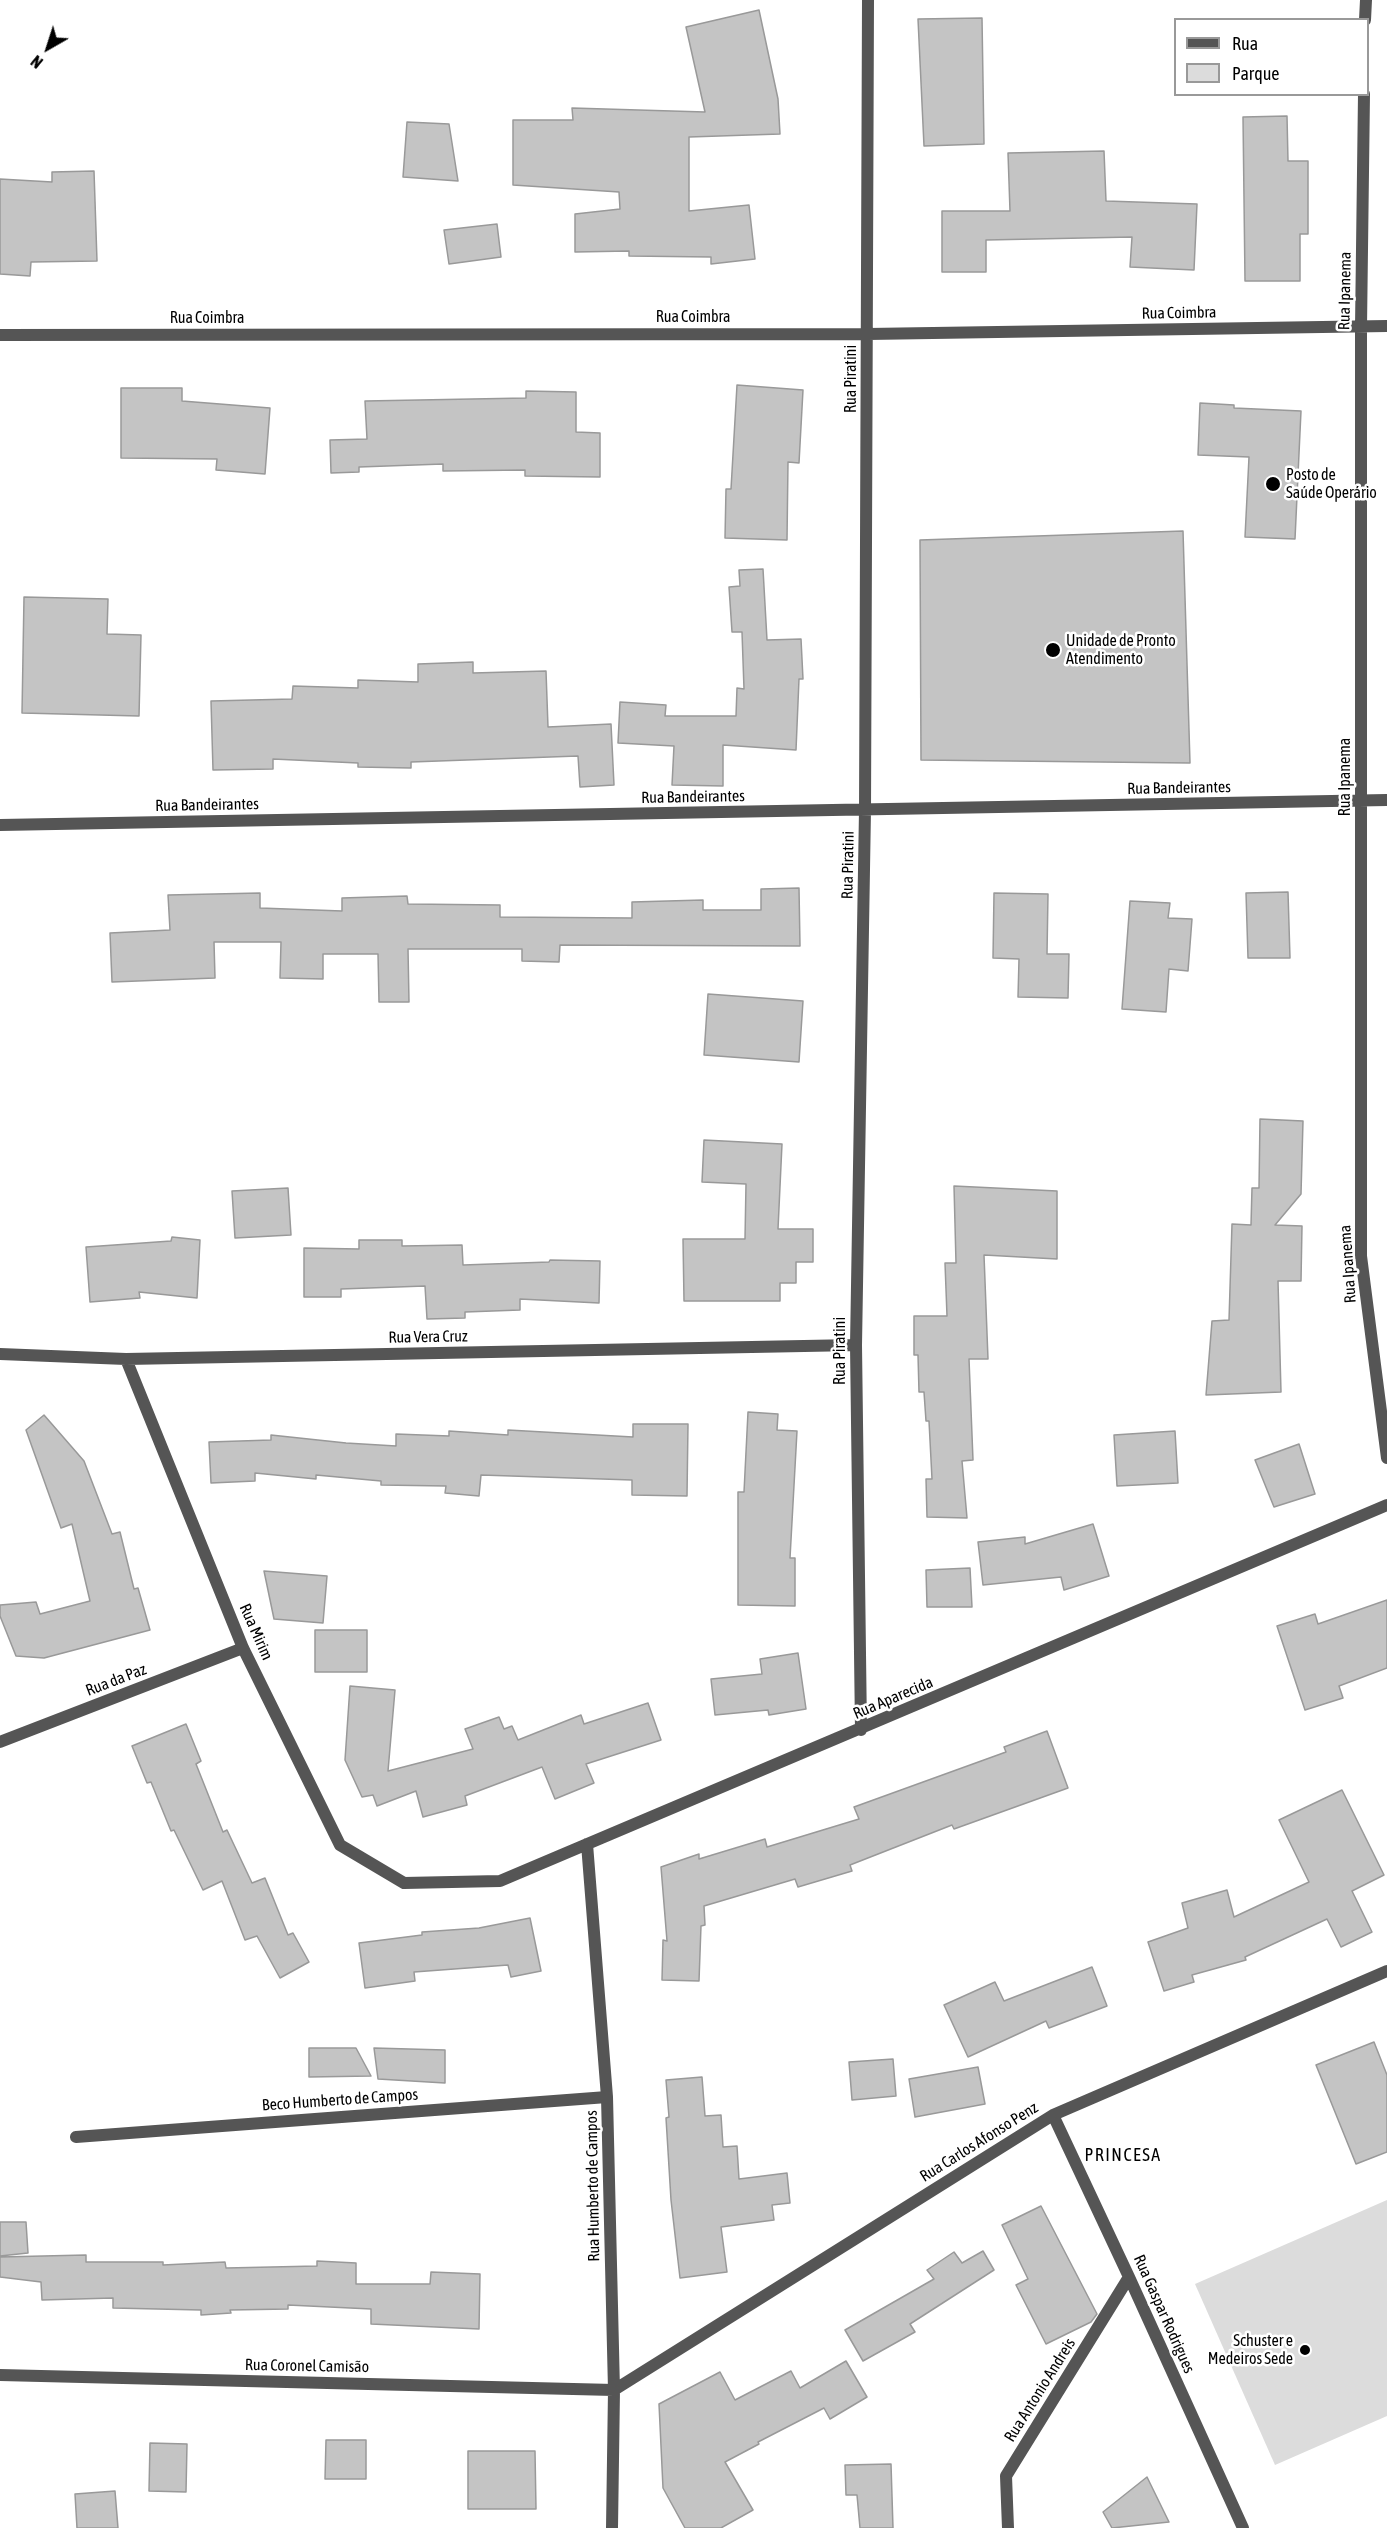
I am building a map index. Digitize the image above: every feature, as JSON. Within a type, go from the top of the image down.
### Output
[{"type":"street","name":"Rua Piratini","points":[[861,1730],[856,1345],[865,810],[868,0]]},
{"type":"street","points":[[1365,18],[1366,0]]},
{"type":"street","name":"Rua Ipanema","points":[[1364,96],[1361,327],[1361,1256],[1387,1458]]},
{"type":"street","name":"Rua Coimbra","points":[[0,335],[868,334],[1387,326]]},
{"type":"street","name":"Rua Bandeirantes","points":[[0,825],[1387,800]]},
{"type":"street","name":"Rua Vera Cruz","points":[[0,1354],[126,1359],[856,1345]]},
{"type":"street","name":"Rua Mirim","points":[[126,1359],[243,1648],[340,1845],[404,1883]]},
{"type":"street","name":"Rua Aparecida","points":[[404,1883],[500,1881],[861,1730],[1387,1505]]},
{"type":"street","name":"Rua da Paz","points":[[0,1742],[243,1648]]},
{"type":"street","name":"Rua Humberto de Campos","points":[[587,1844],[607,2097],[614,2390],[612,2528]]},
{"type":"street","name":"Rua Carlos Afonso Penz","points":[[614,2390],[1053,2115],[1387,1971]]},
{"type":"street","name":"Beco Humberto de Campos","points":[[76,2137],[607,2097]]},
{"type":"street","name":"Rua Gaspar Rodrigues","points":[[1053,2115],[1243,2528]]},
{"type":"street","name":"Rua Antonio Andreis","points":[[1008,2528],[1006,2476],[1129,2277]]},
{"type":"street","name":"Rua Coronel Camisão","points":[[0,2375],[614,2390]]},
{"type":"green space","name":"Schuster e Medeiros Sede","points":[[1387,2200],[1387,2416],[1275,2465],[1195,2284]]},
{"type":"building","points":[[759,10],[778,99],[780,134],[689,137],[689,211],[749,205],[755,259],[711,264],[711,257],[629,256],[629,251],[575,252],[575,214],[620,209],[619,192],[513,185],[513,120],[573,120],[572,108],[705,112],[686,27]]},
{"type":"building","points":[[982,18],[984,144],[924,146],[918,19]]},
{"type":"building","points":[[1287,116],[1288,161],[1308,161],[1308,234],[1300,234],[1300,281],[1245,281],[1243,117]]},
{"type":"building","points":[[407,122],[449,124],[458,181],[403,177]]},
{"type":"building","points":[[1104,151],[1106,201],[1197,204],[1194,270],[1130,267],[1132,237],[986,240],[986,272],[942,272],[942,211],[1010,211],[1008,153]]},
{"type":"building","points":[[94,171],[97,261],[31,262],[30,276],[0,274],[0,179],[52,182],[52,172]]},
{"type":"building","points":[[497,224],[501,257],[449,264],[444,230]]},
{"type":"building","points":[[737,385],[803,390],[799,463],[788,462],[787,540],[725,538],[726,489],[731,489]]},
{"type":"building","points":[[121,388],[182,388],[182,401],[270,408],[265,474],[216,470],[217,459],[121,458]]},
{"type":"building","points":[[526,391],[576,392],[576,432],[600,433],[600,477],[525,476],[525,470],[443,471],[443,464],[359,467],[359,472],[331,473],[330,440],[367,439],[365,401],[526,398]]},
{"type":"building","name":"Posto de Saúde Operário","points":[[1200,403],[1234,405],[1234,408],[1301,411],[1295,539],[1245,537],[1249,457],[1198,455]]},
{"type":"building","name":"Unidade de Pronto Atendimento","points":[[1183,531],[1190,763],[921,760],[920,540]]},
{"type":"building","points":[[763,569],[767,640],[801,639],[803,679],[799,679],[796,750],[723,745],[723,786],[672,785],[674,746],[618,743],[620,702],[666,705],[665,716],[736,716],[737,688],[744,689],[742,632],[732,632],[729,587],[740,586],[739,570]]},
{"type":"building","points":[[24,597],[108,599],[107,634],[141,635],[139,716],[22,713]]},
{"type":"building","points":[[473,662],[473,673],[546,671],[548,727],[611,724],[614,785],[580,787],[578,756],[411,762],[411,768],[358,767],[358,763],[273,759],[273,769],[213,770],[211,701],[292,699],[293,686],[358,688],[358,680],[418,682],[418,664]]},
{"type":"building","points":[[799,888],[800,946],[560,945],[559,962],[522,961],[522,949],[408,949],[409,1002],[379,1002],[378,954],[323,954],[323,979],[280,978],[281,942],[214,942],[215,978],[112,982],[110,933],[170,930],[168,895],[260,893],[260,908],[342,911],[342,898],[407,896],[408,904],[500,905],[500,917],[632,918],[632,902],[703,900],[703,910],[761,910],[761,889]]},
{"type":"building","points":[[1288,892],[1290,958],[1248,958],[1246,893]]},
{"type":"building","points":[[994,893],[1048,894],[1047,954],[1069,954],[1068,998],[1018,997],[1019,959],[993,958]]},
{"type":"building","points":[[1130,901],[1170,903],[1168,918],[1192,919],[1188,971],[1169,969],[1166,1012],[1122,1009]]},
{"type":"building","points":[[708,994],[803,1001],[799,1062],[704,1055]]},
{"type":"building","points":[[1260,1119],[1303,1121],[1301,1194],[1275,1225],[1302,1226],[1301,1281],[1278,1281],[1281,1392],[1206,1395],[1212,1321],[1229,1320],[1232,1224],[1251,1225],[1252,1188],[1259,1188]]},
{"type":"building","points":[[704,1140],[782,1144],[778,1229],[813,1229],[813,1262],[796,1262],[796,1283],[780,1283],[780,1301],[684,1301],[683,1239],[745,1239],[746,1184],[702,1182]]},
{"type":"building","points":[[954,1186],[1057,1191],[1057,1259],[984,1255],[988,1359],[969,1359],[973,1460],[962,1461],[967,1518],[927,1517],[926,1479],[932,1479],[929,1421],[926,1421],[924,1392],[919,1392],[918,1355],[914,1355],[914,1316],[947,1316],[945,1263],[956,1263]]},
{"type":"building","points":[[288,1188],[291,1235],[235,1238],[232,1191]]},
{"type":"building","points":[[172,1237],[200,1240],[197,1298],[139,1292],[140,1298],[90,1302],[86,1247],[171,1241]]},
{"type":"building","points":[[359,1240],[402,1240],[402,1246],[462,1245],[463,1265],[549,1262],[550,1260],[600,1261],[599,1303],[520,1299],[520,1310],[465,1312],[465,1318],[427,1319],[425,1286],[341,1289],[341,1297],[304,1297],[304,1248],[359,1249]]},
{"type":"building","points":[[748,1412],[778,1414],[777,1430],[797,1431],[790,1558],[795,1558],[795,1606],[738,1605],[738,1492],[744,1492]]},
{"type":"building","points":[[44,1415],[84,1461],[112,1534],[120,1532],[134,1589],[138,1588],[150,1630],[44,1658],[16,1656],[0,1616],[0,1605],[36,1602],[40,1614],[90,1601],[72,1524],[61,1528],[26,1430]]},
{"type":"building","points":[[633,1424],[688,1424],[687,1496],[632,1495],[632,1480],[481,1475],[479,1496],[445,1493],[446,1486],[381,1485],[381,1481],[316,1475],[316,1479],[255,1473],[255,1481],[211,1483],[209,1442],[271,1440],[271,1435],[396,1446],[396,1434],[449,1436],[449,1431],[508,1435],[508,1430],[633,1437]]},
{"type":"building","points":[[1175,1431],[1178,1483],[1117,1486],[1114,1435]]},
{"type":"building","points":[[1299,1444],[1315,1494],[1274,1507],[1255,1460]]},
{"type":"building","points":[[1093,1524],[1109,1576],[1064,1590],[1061,1577],[983,1585],[978,1542],[1025,1537],[1025,1544]]},
{"type":"building","points":[[970,1568],[972,1607],[927,1607],[926,1570]]},
{"type":"building","points":[[264,1571],[327,1576],[323,1623],[274,1619]]},
{"type":"building","points":[[1387,1600],[1387,1668],[1339,1686],[1343,1698],[1305,1710],[1277,1626],[1315,1614],[1318,1624]]},
{"type":"building","points":[[315,1630],[367,1630],[367,1672],[315,1672]]},
{"type":"building","points":[[798,1653],[806,1709],[769,1715],[768,1710],[715,1715],[711,1679],[762,1674],[760,1659]]},
{"type":"building","points":[[350,1686],[395,1690],[388,1771],[473,1749],[465,1729],[499,1717],[504,1729],[512,1726],[518,1740],[581,1715],[584,1724],[648,1703],[661,1740],[586,1764],[594,1783],[555,1799],[542,1767],[465,1796],[467,1805],[423,1817],[416,1791],[377,1806],[373,1795],[362,1797],[345,1760]]},
{"type":"building","points":[[186,1724],[201,1761],[196,1764],[223,1832],[227,1830],[252,1883],[265,1878],[288,1935],[293,1933],[309,1962],[280,1978],[257,1936],[245,1940],[222,1881],[203,1890],[174,1830],[171,1831],[151,1782],[147,1783],[132,1746]]},
{"type":"building","points":[[1047,1731],[1068,1788],[954,1829],[952,1825],[850,1865],[852,1871],[798,1887],[795,1879],[704,1906],[705,1925],[701,1926],[699,1981],[662,1980],[663,1940],[667,1941],[661,1867],[699,1854],[699,1859],[765,1839],[767,1847],[859,1819],[854,1807],[1006,1752],[1004,1747]]},
{"type":"building","points":[[1342,1790],[1384,1875],[1352,1891],[1372,1932],[1341,1947],[1327,1919],[1245,1957],[1246,1960],[1192,1975],[1194,1982],[1164,1991],[1148,1942],[1188,1928],[1182,1903],[1227,1890],[1234,1917],[1309,1882],[1279,1820]]},
{"type":"building","points":[[530,1918],[541,1971],[511,1977],[508,1965],[414,1972],[415,1981],[365,1988],[359,1943],[422,1935],[422,1932],[479,1928]]},
{"type":"building","points":[[1092,1967],[1107,2006],[1049,2028],[1046,2021],[968,2057],[944,2005],[995,1982],[1004,2001]]},
{"type":"building","points":[[1374,2042],[1387,2075],[1387,2152],[1356,2164],[1316,2065]]},
{"type":"building","points":[[309,2048],[356,2048],[371,2076],[309,2077]]},
{"type":"building","points":[[374,2048],[445,2050],[445,2083],[378,2079]]},
{"type":"building","points":[[893,2059],[896,2096],[852,2100],[849,2062]]},
{"type":"building","points":[[978,2067],[985,2104],[915,2117],[909,2079]]},
{"type":"building","points":[[702,2077],[705,2116],[721,2115],[723,2147],[737,2146],[739,2179],[787,2173],[790,2203],[772,2205],[774,2220],[721,2227],[727,2272],[680,2278],[671,2200],[666,2080]]},
{"type":"building","points":[[1041,2206],[1097,2314],[1091,2322],[1046,2344],[1016,2285],[1028,2279],[1002,2225]]},
{"type":"building","points":[[0,2222],[26,2222],[28,2253],[0,2256]]},
{"type":"building","points":[[983,2251],[994,2270],[910,2324],[915,2332],[863,2361],[845,2330],[934,2279],[927,2270],[954,2252],[962,2263]]},
{"type":"building","points":[[86,2255],[86,2262],[163,2262],[163,2265],[225,2262],[226,2268],[317,2266],[317,2261],[356,2263],[356,2284],[430,2284],[431,2272],[480,2274],[479,2329],[371,2324],[371,2309],[288,2305],[288,2309],[230,2310],[231,2313],[201,2315],[201,2310],[113,2308],[113,2298],[42,2300],[41,2282],[0,2277],[0,2257]]},
{"type":"building","points":[[846,2361],[867,2397],[830,2419],[824,2408],[725,2462],[753,2510],[721,2528],[685,2528],[663,2488],[659,2404],[720,2372],[735,2400],[791,2371],[800,2388]]},
{"type":"building","points":[[326,2440],[366,2440],[366,2479],[325,2479]]},
{"type":"building","points":[[150,2443],[187,2444],[186,2492],[149,2491]]},
{"type":"building","points":[[468,2451],[535,2451],[536,2509],[468,2509]]},
{"type":"building","points":[[891,2464],[893,2528],[860,2528],[857,2495],[846,2495],[845,2465]]},
{"type":"building","points":[[1147,2477],[1169,2522],[1112,2528],[1103,2512]]},
{"type":"building","points":[[115,2491],[118,2528],[77,2528],[75,2494]]},
{"type":"place","name":"Posto de Saúde Operário","points":[[1273,484]]},
{"type":"place","name":"Unidade de Pronto Atendimento","points":[[1053,650]]},
{"type":"place","name":"Schuster e Medeiros Sede","points":[[1305,2350]]},
{"type":"district","name":"PRINCESA","points":[[1123,2155]]}]
